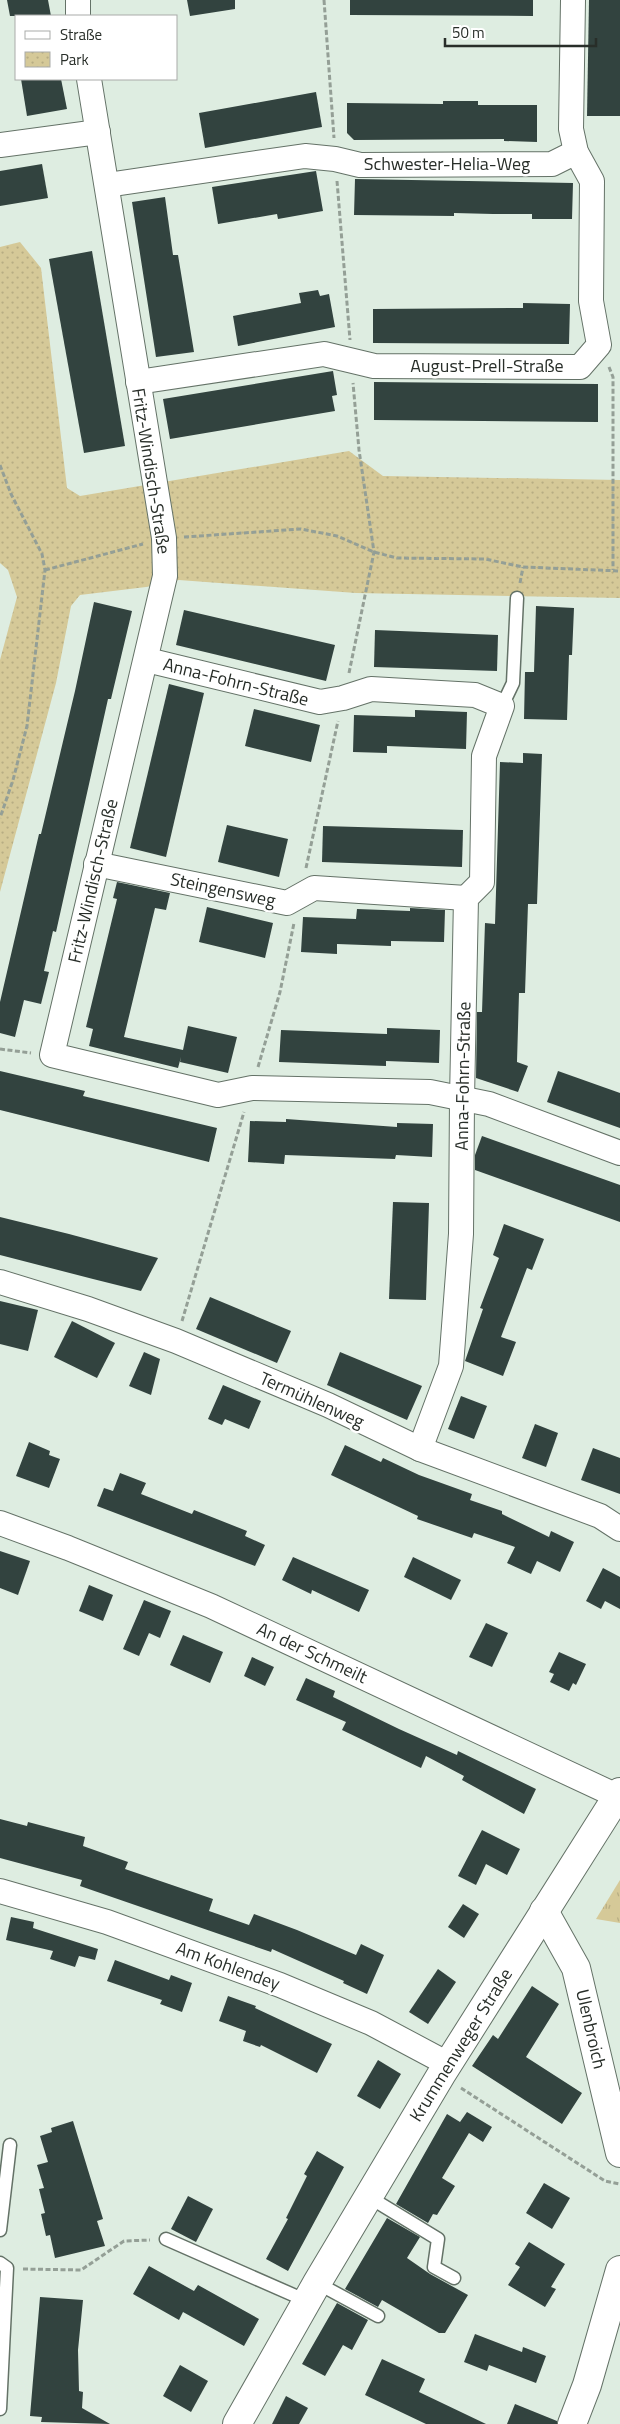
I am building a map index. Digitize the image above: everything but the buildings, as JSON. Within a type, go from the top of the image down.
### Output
[{"type":"main road","name":"Krummenweger Straße","points":[[237,2424],[312,2292],[444,2070],[619,1794]]},
{"type":"main road","name":"Ulenbroich","points":[[544,1911],[576,1968],[620,2153]]},
{"type":"main road","points":[[572,2424],[587,2384],[620,2270]]},
{"type":"street","points":[[78,0],[78,15]]},
{"type":"street","points":[[573,0],[571,129],[576,152],[592,181],[591,301],[600,345]]},
{"type":"street","name":"Fritz-Windisch-Straße","points":[[52,1056],[96,864],[147,660],[165,576],[164,538],[89,80]]},
{"type":"street","points":[[0,145],[98,132]]},
{"type":"street","name":"Schwester-Helia-Weg","points":[[107,185],[305,156],[335,159],[360,165],[552,164],[576,152]]},
{"type":"street","name":"August-Prell-Straße","points":[[138,382],[324,354],[374,366],[580,367],[600,345]]},
{"type":"street","name":"Anna-Fohrn-Straße","points":[[147,660],[320,702],[343,698],[371,689],[475,694],[502,706]]},
{"type":"street","points":[[466,898],[482,882],[484,756],[502,706]]},
{"type":"street","name":"Steingensweg","points":[[96,864],[287,903],[314,888],[466,898]]},
{"type":"street","name":"Anna-Fohrn-Straße","points":[[420,1449],[451,1366],[461,1234],[466,898]]},
{"type":"street","points":[[52,1056],[218,1095],[252,1088],[430,1092],[489,1104],[620,1153]]},
{"type":"street","name":"Termühlenweg","points":[[0,1282],[88,1309],[176,1341],[328,1405],[420,1449],[600,1516],[620,1529]]},
{"type":"street","name":"An der Schmeilt","points":[[0,1523],[68,1548],[211,1606],[619,1794]]},
{"type":"street","name":"Am Kohlendey","points":[[0,1891],[107,1922],[280,1985],[371,2023],[444,2070]]},
{"type":"lane","points":[[502,706],[513,683],[517,598]]},
{"type":"lane","points":[[0,2230],[10,2145]]},
{"type":"lane","points":[[369,2197],[438,2239],[434,2267],[454,2278]]},
{"type":"lane","points":[[166,2239],[378,2316]]},
{"type":"lane","points":[[0,2409],[4,2265]]},
{"type":"path","points":[[176,1341],[280,992],[374,552],[359,450],[324,0]]},
{"type":"path","points":[[600,345],[613,378],[613,570]]},
{"type":"path","points":[[0,466],[11,494],[42,554],[45,570],[27,726],[14,780],[0,818]]},
{"type":"path","points":[[45,570],[164,538],[301,529],[337,536],[374,552],[397,558],[485,559],[523,567],[620,571]]},
{"type":"path","points":[[0,1049],[52,1056]]},
{"type":"path","points":[[444,2070],[605,2181],[620,2184]]},
{"type":"path","points":[[4,2265],[81,2270],[124,2241],[166,2239]]},
{"type":"green space","points":[[20,242],[41,268],[67,488],[80,496],[349,451],[383,476],[620,480],[620,598],[356,593],[179,580],[146,587],[80,595],[71,606],[56,683],[0,892],[0,660],[17,597],[8,570],[0,563],[0,247]]},
{"type":"green space","points":[[620,1880],[620,1923],[596,1919]]}]
